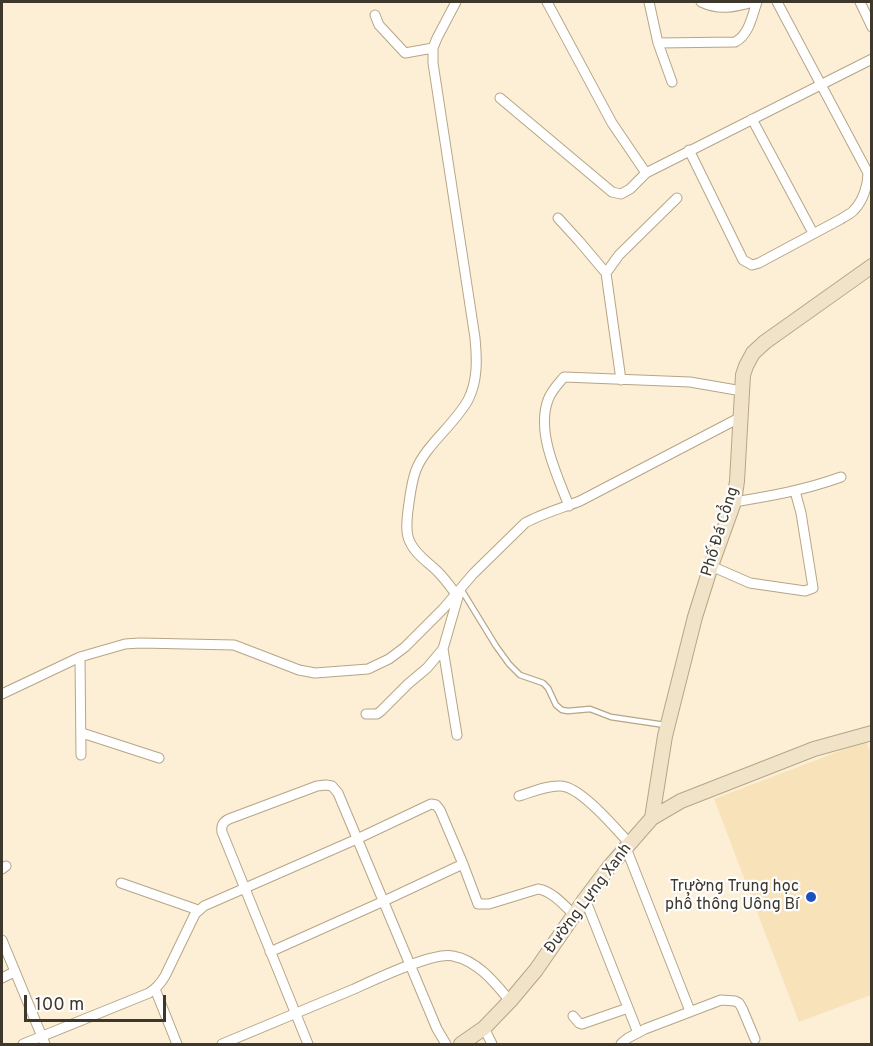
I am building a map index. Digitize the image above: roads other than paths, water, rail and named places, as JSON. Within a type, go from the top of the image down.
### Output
[{"type":"street","points":[[456,2],[433,48],[434,77],[443,122],[477,356],[475,375],[468,399],[417,468],[408,506],[407,534],[415,549],[458,590]]},
{"type":"street","points":[[547,2],[612,123],[646,173]]},
{"type":"street","points":[[649,2],[658,43],[672,82]]},
{"type":"street","points":[[701,2],[723,8],[755,2]]},
{"type":"street","points":[[658,43],[735,42],[746,32],[755,2]]},
{"type":"street","points":[[688,150],[747,264],[759,263],[842,219],[854,210],[865,190],[868,173],[778,2]]},
{"type":"street","points":[[860,2],[872,27]]},
{"type":"street","points":[[375,15],[379,25],[405,53],[433,48]]},
{"type":"street","points":[[500,98],[612,192],[621,194],[630,189],[646,173],[688,150],[872,59]]},
{"type":"street","points":[[752,119],[813,233]]},
{"type":"street","points":[[606,273],[619,255],[677,198]]},
{"type":"street","points":[[558,218],[606,273],[621,380]]},
{"type":"street","name":"Phố Đá Cổng","points":[[652,818],[668,725],[695,617],[734,502],[746,366],[753,353],[765,342],[872,266]]},
{"type":"street","points":[[568,506],[553,461],[544,418],[548,399],[564,377],[690,382],[742,391]]},
{"type":"street","points":[[2,694],[80,657],[132,643],[224,644],[246,648],[299,670],[315,673],[368,669],[389,659],[405,647],[443,609],[473,574],[525,523],[568,506],[741,417]]},
{"type":"street","points":[[734,502],[795,491],[841,477]]},
{"type":"street","points":[[711,566],[750,583],[805,591],[813,588],[801,513],[795,491]]},
{"type":"street","points":[[457,735],[443,649],[458,590]]},
{"type":"street","points":[[366,714],[377,714],[381,711],[427,668],[443,649]]},
{"type":"street","points":[[80,657],[81,755]]},
{"type":"street","points":[[82,733],[159,758]]},
{"type":"street","name":"Đường Lựng Xanh","points":[[461,1044],[484,1028],[510,1001],[536,970],[610,866],[652,818],[681,801],[803,753],[872,733]]},
{"type":"street","points":[[308,1044],[222,832],[222,826],[229,819],[317,786],[326,785],[332,786],[338,793],[437,1029],[446,1044]]},
{"type":"street","points":[[519,796],[549,787],[572,788],[583,796],[628,846],[690,1011]]},
{"type":"street","points":[[23,1044],[44,1040],[155,989],[160,984],[198,910],[431,804],[436,805],[440,810],[478,904],[489,904],[538,889],[554,896],[574,915]]},
{"type":"street","points":[[270,952],[463,864]]},
{"type":"street","points":[[121,883],[198,910]]},
{"type":"street","points":[[585,899],[638,1033]]},
{"type":"street","points":[[2,940],[44,1040]]},
{"type":"street","points":[[222,1044],[410,966],[444,955],[453,955],[463,959],[483,971],[510,1001]]},
{"type":"street","points":[[2,978],[15,972]]},
{"type":"street","points":[[155,989],[177,1044]]},
{"type":"street","points":[[621,1044],[638,1033],[721,1000],[739,1003],[755,1039]]},
{"type":"street","points":[[573,1016],[582,1024],[628,1008]]},
{"type":"street","points":[[484,1028],[492,1044]]},
{"type":"lane","points":[[458,590],[509,664],[520,675],[543,683],[556,705],[562,710],[590,709],[611,717],[668,725]]},
{"type":"place","name":"Trường Trung học phổ thông Uông Bí","points":[[811,897]]}]
